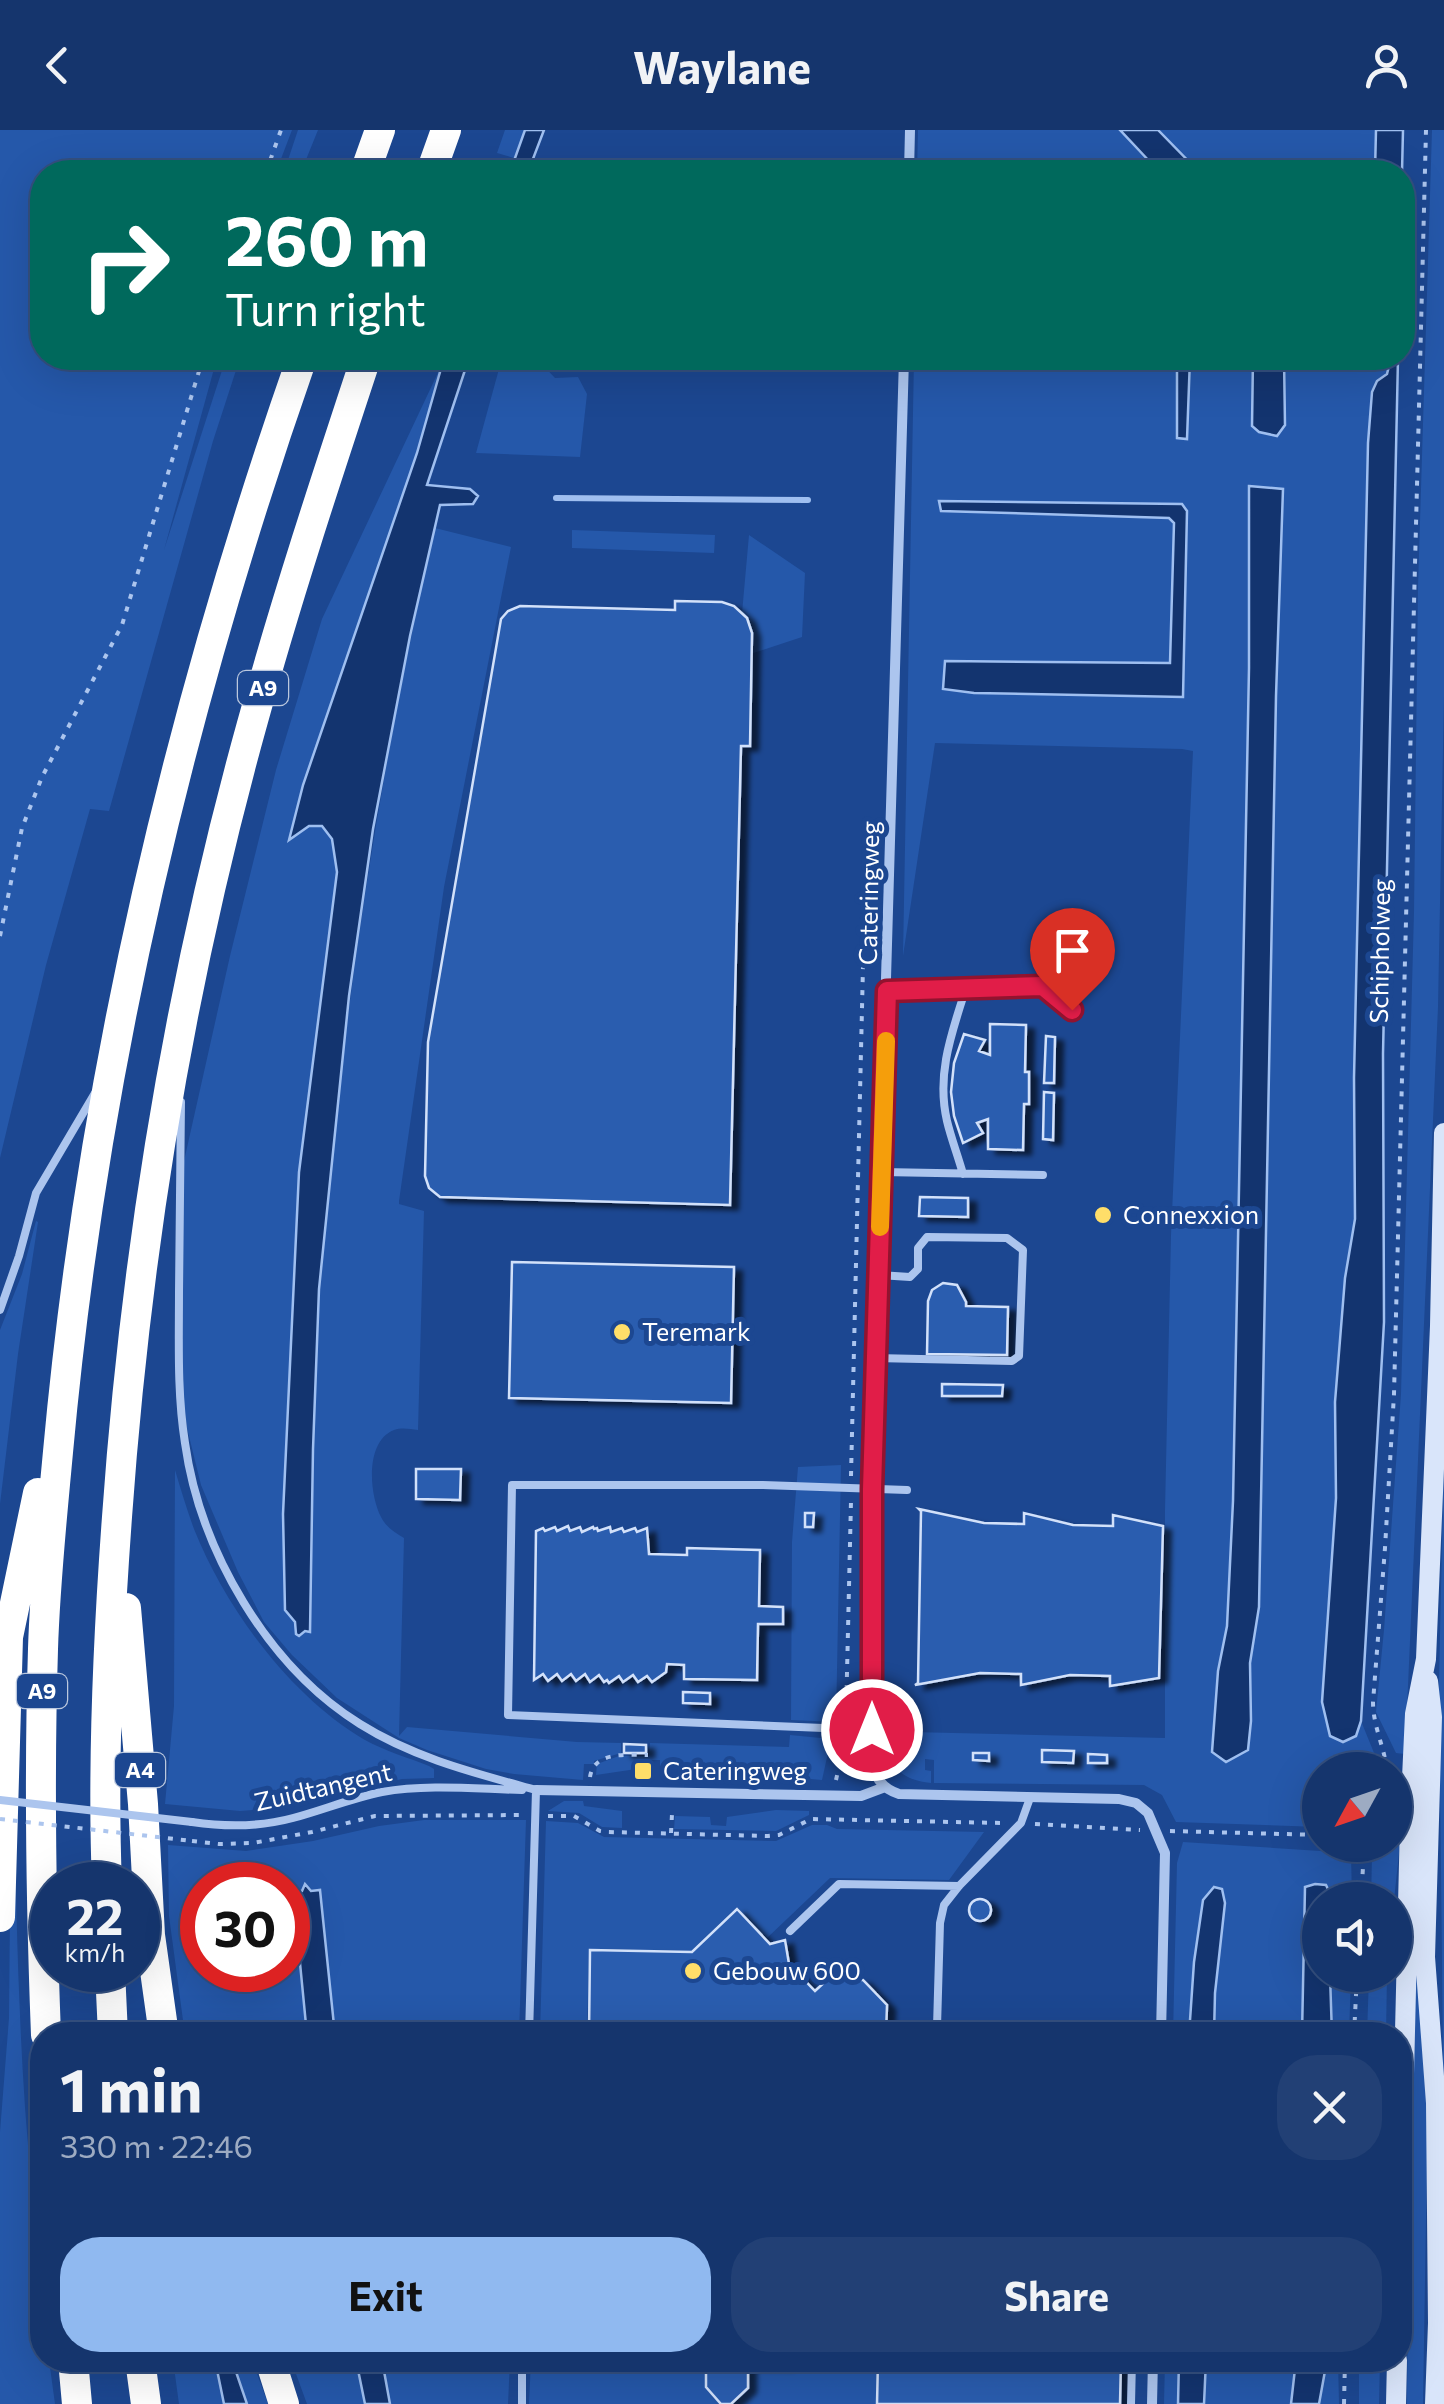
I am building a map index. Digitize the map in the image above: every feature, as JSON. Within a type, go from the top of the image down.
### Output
[{"type":"highway","points":[[370,160],[380,130]]},
{"type":"highway","points":[[435,160],[446,130]]},
{"type":"highway","name":"A9","points":[[46,2022],[41,1890],[43,1645],[67,1348],[86,1208],[109,1068],[186,733],[237,556],[298,370]]},
{"type":"highway","name":"A9","points":[[107,1862],[110,1617],[118,1505],[128,1382],[158,1151],[217,864],[252,725],[362,370]]},
{"type":"highway","name":"A9","points":[[0,1918],[8,1637],[67,1348]]},
{"type":"highway","name":"A4","points":[[118,1505],[150,1934],[162,2022]]},
{"type":"highway","points":[[111,1992],[112,2022]]},
{"type":"highway","points":[[74,2372],[77,2404]]},
{"type":"highway","points":[[142,2372],[146,2404]]},
{"type":"highway","points":[[274,2372],[284,2404]]},
{"type":"main road","points":[[1435,2404],[1436,2103],[1426,1957],[1432,1717],[1426,1659],[1444,1133]]},
{"type":"main road","points":[[1405,2022],[1415,1714],[1426,1659]]},
{"type":"main road","points":[[1396,2404],[1397,2372]]},
{"type":"street","points":[[909,160],[910,130]]},
{"type":"street","name":"Cateringweg","points":[[884,1787],[873,1769],[872,1489],[904,370]]},
{"type":"street","points":[[536,1790],[861,1796],[884,1787],[906,1795],[1119,1799],[1136,1803],[1148,1813],[1165,1853],[1161,2022]]},
{"type":"street","points":[[1152,2404],[1153,2372]]},
{"type":"lane","points":[[887,991],[1043,986],[1072,1010]]},
{"type":"lane","points":[[963,1174],[946,1119],[943,1087],[945,1054],[966,988]]},
{"type":"lane","name":"A9","points":[[182,1024],[180,1395],[192,1480],[226,1571],[252,1616],[290,1664],[358,1724],[451,1766],[536,1790]]},
{"type":"lane","name":"A9","points":[[0,1310],[36,1194],[109,1068]]},
{"type":"lane","points":[[882,1172],[1043,1175]]},
{"type":"lane","points":[[876,1358],[1012,1362],[1019,1356],[1023,1250],[1008,1238],[927,1237],[918,1248],[918,1268],[910,1276],[879,1275]]},
{"type":"lane","points":[[872,1730],[508,1716],[512,1485],[763,1484],[907,1490]]},
{"type":"lane","points":[[872,1702],[910,1702]]},
{"type":"lane","name":"Zuidtangent","points":[[0,1800],[216,1826],[289,1819],[362,1797],[407,1789],[536,1790]]},
{"type":"lane","points":[[530,2022],[536,1790]]},
{"type":"lane","points":[[938,2022],[940,1923],[944,1905],[1021,1824],[1030,1798]]},
{"type":"lane","points":[[790,1931],[839,1884],[959,1886]]},
{"type":"lane","points":[[522,2372],[522,2404]]},
{"type":"lane","points":[[1131,2404],[1132,2372]]},
{"type":"path","points":[[270,160],[281,130]]},
{"type":"path","name":"Schipholweg","points":[[1385,1752],[1372,1702],[1394,1374],[1426,130]]},
{"type":"path","points":[[0,936],[22,828],[42,777],[122,625],[199,370]]},
{"type":"path","points":[[835,1787],[845,1730],[863,966],[888,965]]},
{"type":"path","points":[[590,1782],[595,1762],[618,1755],[648,1756]]},
{"type":"path","points":[[833,1820],[834,1808]]},
{"type":"path","points":[[0,1819],[218,1844],[253,1843],[376,1816],[487,1814],[574,1816],[606,1832],[775,1836],[806,1820],[824,1818],[1302,1834]]},
{"type":"path","points":[[671,1833],[672,1814]]},
{"type":"path","points":[[1355,2022],[1356,1992]]},
{"type":"path","points":[[1344,2404],[1345,2372]]},
{"type":"shaded area","points":[[0,130],[292,130],[281,160],[30,160],[30,370],[214,370],[164,550],[222,370],[236,370],[109,811],[90,809],[46,965],[0,1158]]},
{"type":"shaded area","points":[[298,130],[318,130],[306,160],[288,160]]},
{"type":"shaded area","points":[[505,130],[525,130],[514,158],[497,153]]},
{"type":"shaded area","points":[[525,130],[544,130],[533,160],[514,160]]},
{"type":"shaded area","points":[[918,130],[1120,130],[1148,160],[917,160]]},
{"type":"shaded area","points":[[1120,130],[1158,130],[1187,160],[1148,160]]},
{"type":"shaded area","points":[[1158,130],[1376,130],[1375,160],[1187,160]]},
{"type":"shaded area","points":[[1376,130],[1403,130],[1402,160],[1375,160]]},
{"type":"shaded area","points":[[1432,130],[1444,130],[1444,697],[1438,1007],[1405,1752],[1396,1752],[1376,1712],[1401,1394]]},
{"type":"shaded area","points":[[441,370],[417,453],[303,785],[289,839],[309,825],[321,826],[332,839],[337,872],[283,1514],[285,1610],[295,1622],[296,1634],[310,1529],[319,1286],[338,1095],[379,810],[435,528],[511,547],[444,887],[399,1201],[424,1211],[418,1430],[397,1429],[385,1436],[378,1445],[372,1469],[381,1517],[404,1538],[399,1736],[407,1727],[621,1743],[621,1753],[584,1764],[583,1780],[486,1769],[427,1750],[399,1738],[337,1698],[264,1622],[201,1485],[187,1428],[178,1363],[182,1170],[276,770],[322,619]]},
{"type":"shaded area","points":[[441,370],[465,370],[427,485],[470,489],[478,496],[473,504],[440,505],[373,829],[349,996],[319,1289],[310,1632],[299,1636],[295,1622],[285,1610],[283,1514],[299,1172],[337,872],[332,839],[322,826],[309,826],[289,840],[303,785],[417,453]]},
{"type":"shaded area","points":[[499,370],[547,370],[555,378],[578,377],[587,394],[580,457],[476,453]]},
{"type":"shaded area","points":[[914,370],[1177,370],[1177,437],[1187,438],[1190,370],[1253,370],[1252,426],[1285,425],[1284,370],[1388,370],[1372,392],[1368,443],[1354,1078],[1355,1219],[1345,1278],[1335,1402],[1336,1498],[1322,1702],[1355,1736],[1361,1721],[1374,1752],[1302,1752],[1302,1826],[1176,1822],[1162,1795],[1144,1785],[934,1783],[934,1760],[925,1759],[931,1783],[921,1782],[897,1769],[885,1745],[884,1735],[894,1735],[893,1727],[884,1727],[884,1716],[888,1713],[910,1718],[911,1732],[1165,1738],[1171,1235],[1193,751],[935,743],[903,956]],"holes":[[[1250,486],[1283,489],[1259,1607],[1250,1663],[1251,1721],[1218,1671],[1227,1626],[1233,1501]],[[940,501],[1181,504],[1187,511],[1183,696],[974,693],[944,689],[946,661],[1170,664],[1174,523],[1169,518],[942,511]]]},
{"type":"shaded area","points":[[1177,370],[1190,370],[1187,439],[1177,438]]},
{"type":"shaded area","points":[[1253,370],[1284,370],[1285,425],[1277,436],[1252,426]]},
{"type":"shaded area","points":[[1388,370],[1398,370],[1383,1054],[1384,1322],[1361,1721],[1356,1736],[1343,1742],[1330,1736],[1322,1702],[1336,1498],[1335,1402],[1345,1278],[1355,1219],[1354,1078],[1368,443],[1372,392],[1377,381]]},
{"type":"shaded area","points":[[1249,486],[1283,489],[1259,1607],[1250,1663],[1248,1750],[1226,1762],[1212,1752],[1218,1671],[1227,1626],[1233,1501]]},
{"type":"shaded area","points":[[939,501],[1182,504],[1187,511],[1183,697],[943,689],[945,661],[1170,663],[1174,523],[1169,518],[941,511]]},
{"type":"shaded area","points":[[572,530],[715,535],[714,553],[572,548]]},
{"type":"shaded area","points":[[749,535],[805,573],[802,637],[738,658]]},
{"type":"shaded area","points":[[36,1221],[0,1504],[0,1330],[22,1274]]},
{"type":"shaded area","points":[[1444,1452],[1444,2153],[1439,1681]]},
{"type":"shaded area","points":[[841,1465],[836,1722],[791,1720],[792,1542],[798,1467]]},
{"type":"shaded area","points":[[175,1470],[207,1559],[263,1648],[337,1722],[373,1744],[429,1766],[434,1769],[434,1778],[402,1779],[267,1809],[240,1811],[165,1804],[174,1706]]},
{"type":"shaded area","points":[[790,1735],[831,1739],[822,1780],[660,1768],[660,1760],[643,1760],[643,1768],[596,1775],[597,1764],[619,1756],[649,1756],[650,1743],[789,1747]]},
{"type":"shaded area","points":[[11,1799],[30,2160],[30,2372],[51,2372],[55,2404],[0,2404],[0,2132],[9,2018]]},
{"type":"shaded area","points":[[564,1801],[583,1801],[584,1806],[622,1811],[622,1828],[602,1827],[579,1813],[548,1811]]},
{"type":"shaded area","points":[[776,1810],[809,1811],[809,1815],[776,1831],[674,1829],[675,1816],[710,1817],[711,1825],[726,1826],[727,1817]]},
{"type":"shaded area","points":[[424,1820],[526,1820],[519,2022],[183,2022],[169,1916],[168,1845],[246,1851]]},
{"type":"shaded area","points":[[546,1821],[578,1823],[604,1837],[776,1841],[812,1825],[984,1832],[949,1880],[830,1878],[767,1938],[737,1907],[691,1951],[589,1949],[587,2022],[540,2022]]},
{"type":"shaded area","points":[[1183,1842],[1302,1850],[1302,1862],[1351,1862],[1352,1882],[1302,1882],[1302,2022],[1214,2022],[1215,1994],[1203,1901],[1190,2022],[1173,2022],[1177,1863]]},
{"type":"shaded area","points":[[1372,1862],[1398,1862],[1396,1882],[1371,1882]]},
{"type":"shaded area","points":[[1214,1887],[1222,1889],[1225,1903],[1214,2022],[1190,2022],[1194,1962],[1203,1900]]},
{"type":"shaded area","points":[[310,1890],[320,1890],[334,2022],[306,2022],[303,1992],[310,1992]]},
{"type":"shaded area","points":[[1420,1934],[1428,2096],[1423,2404],[1407,2404],[1407,2372],[1412,2372],[1412,1936]]},
{"type":"shaded area","points":[[1303,1992],[1331,1992],[1332,2022],[1302,2022]]},
{"type":"shaded area","points":[[1331,1992],[1350,1992],[1349,2022],[1332,2022]]},
{"type":"shaded area","points":[[1368,1992],[1387,1992],[1386,2022],[1367,2022]]},
{"type":"shaded area","points":[[175,2372],[256,2372],[268,2404],[179,2404]]},
{"type":"shaded area","points":[[217,2372],[236,2372],[247,2404],[224,2404]]},
{"type":"shaded area","points":[[295,2372],[509,2372],[508,2404],[307,2404]]},
{"type":"shaded area","points":[[358,2372],[384,2372],[390,2404],[365,2404]]},
{"type":"shaded area","points":[[530,2372],[706,2372],[705,2387],[722,2404],[529,2404]]},
{"type":"shaded area","points":[[748,2372],[879,2372],[878,2404],[731,2404],[747,2388]]},
{"type":"shaded area","points":[[1165,2372],[1179,2372],[1178,2404],[1164,2404]]},
{"type":"shaded area","points":[[1179,2372],[1205,2372],[1204,2404],[1178,2404]]},
{"type":"shaded area","points":[[1205,2372],[1295,2372],[1291,2404],[1204,2404]]},
{"type":"shaded area","points":[[1295,2372],[1325,2372],[1319,2404],[1291,2404]]},
{"type":"shaded area","points":[[1325,2372],[1338,2372],[1339,2404],[1319,2404]]},
{"type":"shaded area","points":[[1359,2372],[1380,2372],[1379,2404],[1359,2404]]},
{"type":"building","points":[[675,601],[734,606],[747,618],[752,633],[750,746],[741,746],[730,1205],[440,1197],[429,1188],[425,1176],[428,1042],[501,619],[520,606],[675,610]]},
{"type":"building","points":[[990,1024],[1026,1025],[1029,1104],[1024,1104],[1023,1150],[988,1149],[988,1119],[977,1123],[983,1133],[963,1143],[954,1116],[954,1063],[964,1034],[985,1040],[979,1051],[990,1055]]},
{"type":"building","points":[[1046,1036],[1055,1037],[1054,1083],[1044,1083]]},
{"type":"building","points":[[1044,1092],[1054,1093],[1053,1140],[1043,1139]]},
{"type":"building","points":[[920,1197],[968,1198],[968,1217],[919,1216]]},
{"type":"building","name":"Teremark","points":[[512,1262],[734,1267],[731,1403],[509,1398]]},
{"type":"building","points":[[943,1283],[957,1285],[966,1306],[1008,1307],[1007,1355],[927,1354],[928,1301],[932,1290]]},
{"type":"building","points":[[942,1384],[1003,1385],[1002,1396],[942,1396]]},
{"type":"building","points":[[416,1469],[461,1469],[460,1500],[416,1499]]},
{"type":"building","points":[[919,1509],[984,1523],[1024,1524],[1024,1513],[1073,1525],[1113,1526],[1113,1515],[1163,1526],[1159,1678],[1110,1686],[1110,1676],[1070,1675],[1021,1685],[1021,1674],[980,1673],[915,1685]]},
{"type":"building","points":[[805,1513],[814,1513],[813,1527],[805,1527]]},
{"type":"building","points":[[568,1526],[570,1531],[580,1527],[582,1532],[593,1527],[598,1531],[610,1527],[611,1532],[647,1528],[649,1554],[687,1555],[687,1548],[760,1550],[759,1606],[783,1607],[783,1624],[758,1624],[757,1680],[684,1679],[684,1665],[667,1664],[666,1672],[652,1682],[647,1676],[638,1682],[633,1675],[623,1682],[619,1676],[609,1683],[599,1675],[590,1682],[585,1674],[576,1681],[571,1674],[562,1681],[557,1674],[548,1681],[543,1674],[534,1680],[536,1531],[555,1527],[557,1531]]},
{"type":"building","points":[[683,1692],[710,1693],[710,1704],[683,1703]]},
{"type":"building","points":[[624,1744],[646,1745],[646,1753],[624,1753]]},
{"type":"building","points":[[1042,1750],[1074,1751],[1073,1763],[1042,1762]]},
{"type":"building","points":[[973,1753],[989,1753],[989,1761],[973,1760]]},
{"type":"building","points":[[1088,1754],[1107,1755],[1107,1763],[1088,1763]]},
{"type":"building","points":[[980,1899],[988,1902],[988,1918],[980,1921],[972,1918],[969,1910],[972,1902]]},
{"type":"building","name":"Gebouw 600","points":[[737,1909],[770,1944],[785,1940],[789,1964],[815,1991],[828,1979],[863,1980],[887,2005],[886,2022],[589,2022],[590,1950],[692,1952]]},
{"type":"building","points":[[706,2372],[748,2372],[748,2388],[731,2404],[721,2404],[706,2387]]},
{"type":"building","points":[[878,2372],[1121,2372],[1120,2404],[877,2404]]},
{"type":"waterway","points":[[556,498],[808,500]]},
{"type":"slow traffic","points":[[880,1227],[886,1041]]},
{"type":"place","name":"Connexxion","points":[[1103,1215]]},
{"type":"place","name":"Teremark","points":[[622,1332]]},
{"type":"place","name":"Cateringweg","points":[[643,1771]]},
{"type":"place","name":"Gebouw 600","points":[[693,1971]]},
{"type":"route","points":[[872,1730],[872,1489],[887,991],[1043,986],[1072,1010]]}]
